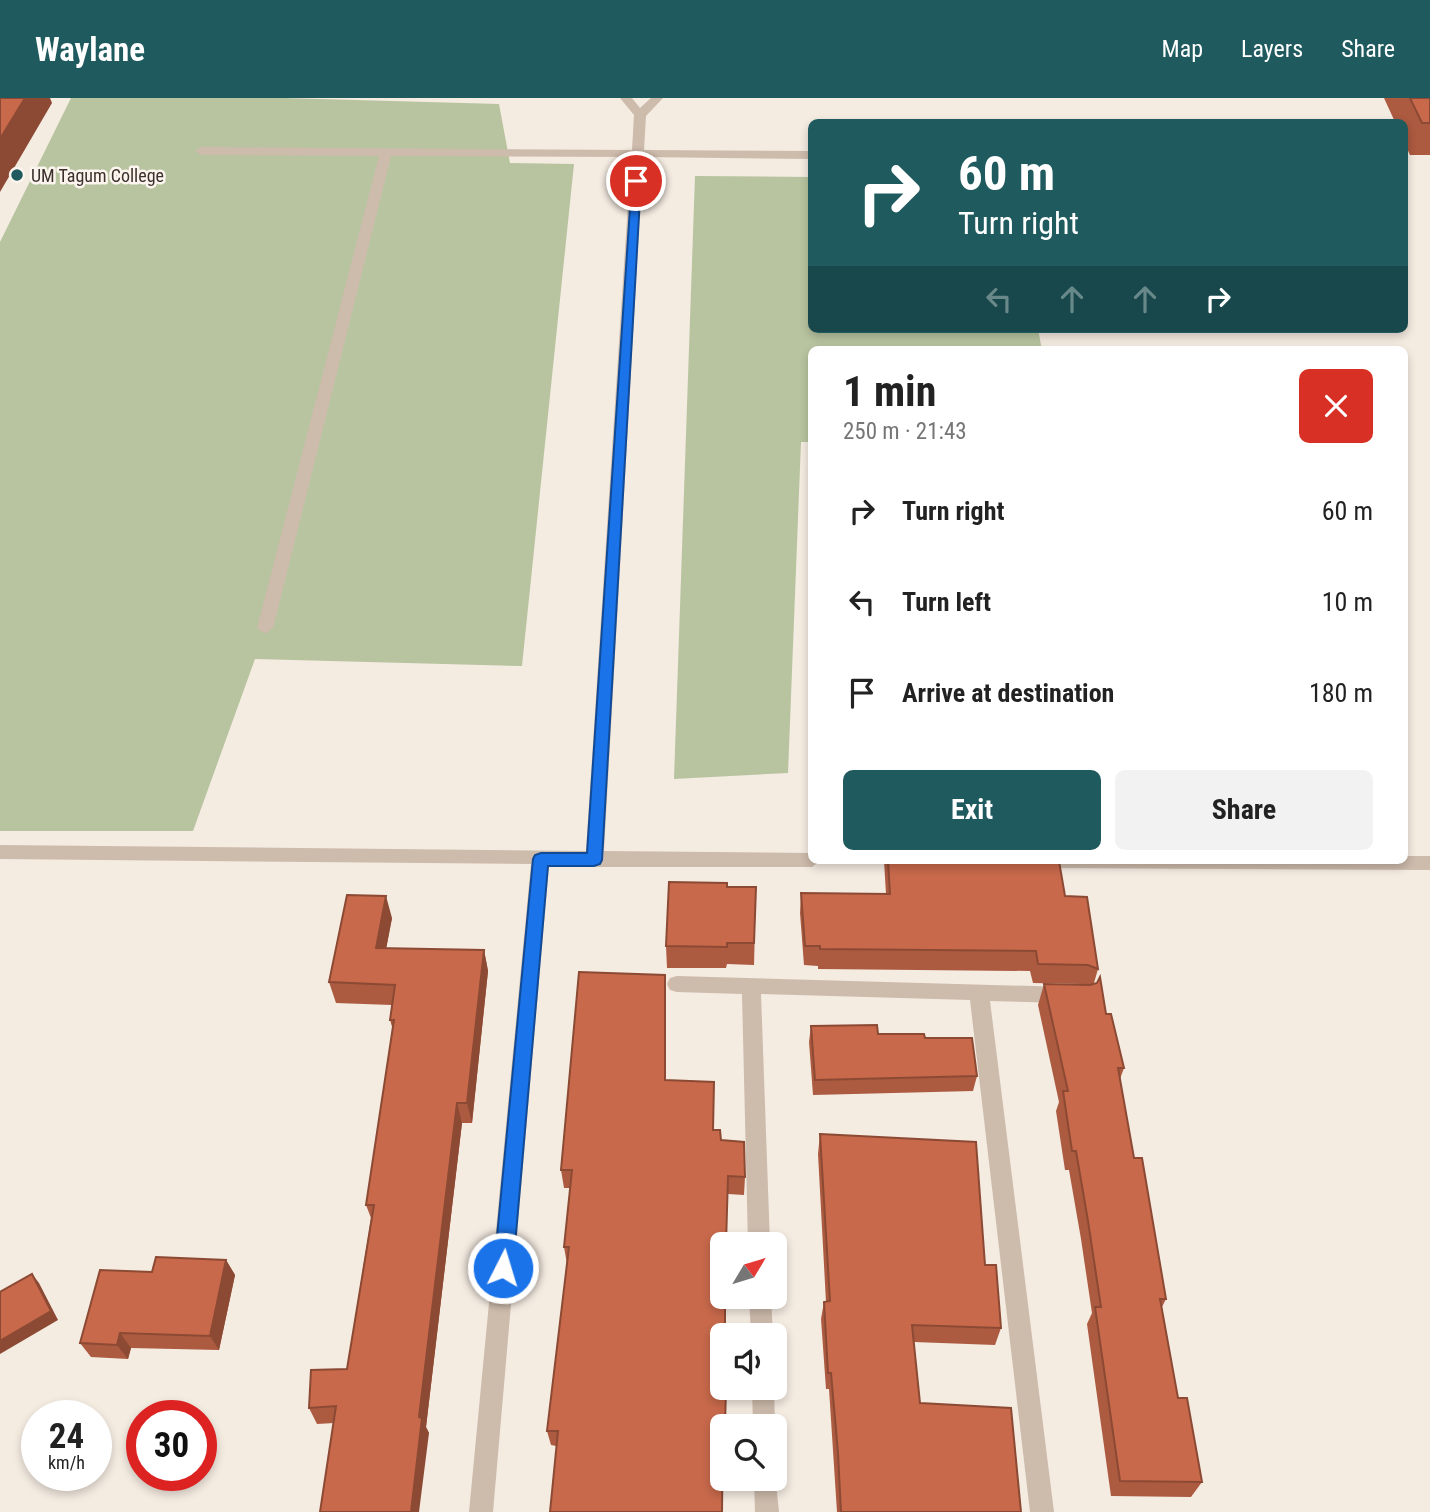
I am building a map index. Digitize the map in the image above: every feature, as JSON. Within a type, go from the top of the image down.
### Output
[{"type":"street","points":[[626,98],[640,115]]},
{"type":"street","points":[[594,860],[640,115],[657,98]]},
{"type":"street","points":[[201,151],[808,155]]},
{"type":"street","points":[[265,628],[386,152]]},
{"type":"street","points":[[0,852],[594,860],[808,860]]},
{"type":"street","points":[[481,1512],[541,859]]},
{"type":"street","points":[[1408,863],[1430,863]]},
{"type":"street","points":[[677,984],[1082,995]]},
{"type":"street","points":[[751,986],[759,1232]]},
{"type":"street","points":[[979,993],[1042,1512]]},
{"type":"street","points":[[766,1491],[767,1512]]},
{"type":"green space","points":[[71,98],[284,98],[499,104],[510,163],[574,164],[522,666],[255,659],[193,831],[0,831],[0,242]]},
{"type":"green space","points":[[695,176],[808,177],[808,333],[1039,333],[1041,346],[808,346],[808,442],[801,442],[788,773],[674,779]]},
{"type":"building","points":[[0,98],[25,98],[0,139]]},
{"type":"building","points":[[1410,98],[1430,98],[1430,123],[1422,123]]},
{"type":"building","points":[[888,864],[1060,864],[1065,896],[1087,897],[1098,969],[1088,965],[1038,964],[1036,951],[820,949],[820,946],[805,946],[801,893],[890,894]]},
{"type":"building","points":[[669,882],[727,883],[727,887],[756,887],[754,943],[727,943],[727,947],[666,946]]},
{"type":"building","points":[[347,895],[386,896],[376,948],[484,950],[467,1103],[457,1103],[419,1417],[422,1418],[411,1512],[320,1512],[336,1406],[309,1408],[311,1370],[347,1369],[374,1205],[366,1205],[394,1020],[390,1020],[395,985],[329,982]]},
{"type":"building","points":[[579,972],[665,975],[665,1080],[714,1082],[713,1130],[720,1130],[721,1140],[744,1142],[745,1177],[728,1176],[726,1232],[710,1232],[710,1309],[725,1309],[725,1323],[710,1323],[710,1400],[726,1400],[725,1414],[710,1414],[710,1491],[722,1491],[722,1512],[550,1512],[558,1431],[547,1431],[569,1247],[564,1247],[572,1170],[561,1170]]},
{"type":"building","points":[[1100,977],[1106,1014],[1111,1014],[1124,1068],[1118,1068],[1134,1158],[1142,1158],[1166,1299],[1160,1299],[1178,1398],[1187,1398],[1202,1482],[1120,1481],[1095,1307],[1101,1307],[1088,1221],[1076,1151],[1072,1151],[1063,1091],[1068,1091],[1044,984],[1090,985],[1097,983]]},
{"type":"building","points":[[877,1025],[878,1034],[972,1038],[977,1076],[815,1080],[811,1026]]},
{"type":"building","points":[[820,1134],[976,1142],[985,1265],[996,1265],[1001,1328],[912,1325],[920,1403],[1011,1408],[1021,1512],[841,1512],[824,1302],[830,1301]]},
{"type":"building","points":[[156,1257],[226,1260],[210,1336],[120,1333],[117,1345],[80,1343],[100,1270],[152,1272]]},
{"type":"building","points":[[32,1274],[51,1311],[0,1341],[0,1292]]},
{"type":"place","name":"UM Tagum College","points":[[17,175]]},
{"type":"route","points":[[503,1268],[541,859],[594,860],[636,181]]}]
